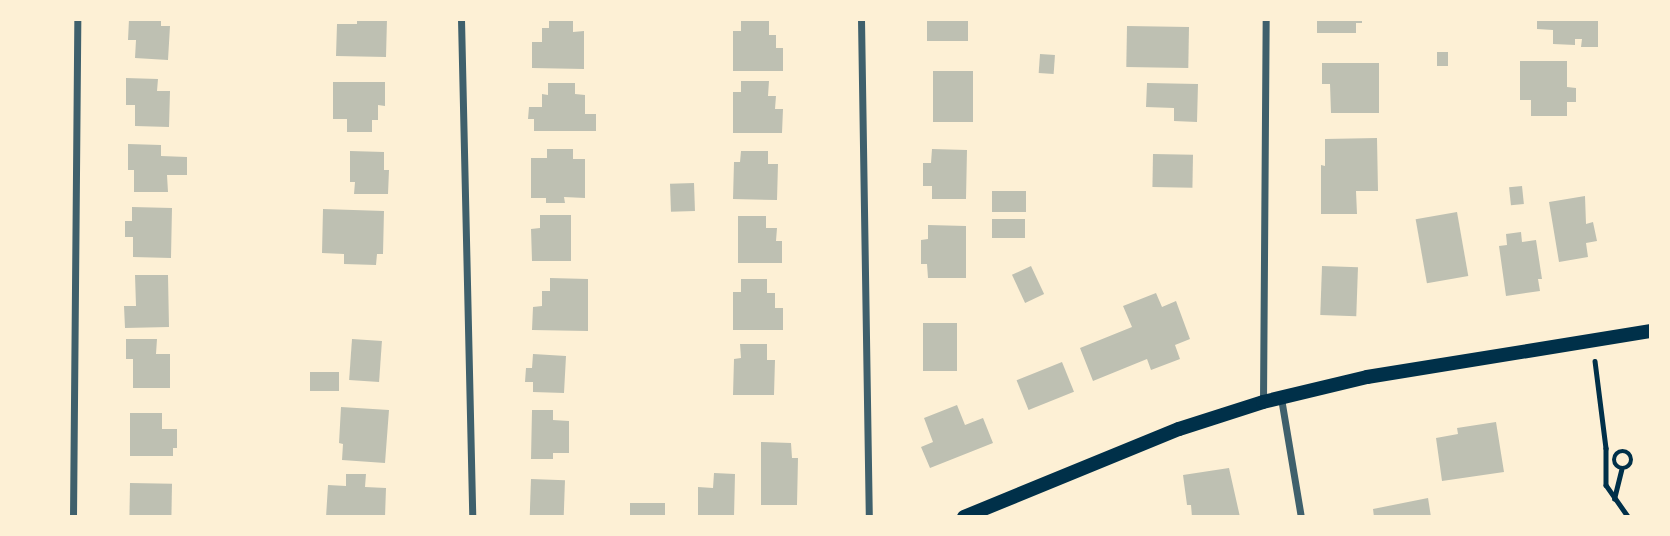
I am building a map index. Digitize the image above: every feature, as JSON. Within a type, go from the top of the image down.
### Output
[{"type":"main road","points":[[964,517],[993,511],[1179,429],[1263,402],[1367,377],[1651,331]]},
{"type":"street","points":[[73,517],[77,19]]},
{"type":"street","points":[[461,19],[472,517]]},
{"type":"street","points":[[861,19],[869,517]]},
{"type":"street","points":[[1263,402],[1266,19]]},
{"type":"street","points":[[1281,398],[1300,517]]},
{"type":"path","points":[[1593,340],[1606,456],[1606,485],[1629,517]]},
{"type":"path","points":[[1606,456],[1614,457],[1621,451],[1630,454],[1631,465],[1621,469]]},
{"type":"path","points":[[1614,457],[1616,466],[1621,469]]},
{"type":"path","points":[[1614,499],[1621,469]]},
{"type":"building","points":[[129,19],[161,19],[161,26],[170,26],[168,60],[135,58],[136,40],[128,40]]},
{"type":"building","points":[[357,19],[387,19],[386,57],[336,56],[337,24],[357,24]]},
{"type":"building","points":[[741,19],[769,20],[769,35],[776,35],[776,48],[783,48],[783,71],[733,71],[733,31],[741,31]]},
{"type":"building","points":[[927,19],[968,19],[968,41],[927,41]]},
{"type":"building","points":[[1317,19],[1362,19],[1362,23],[1356,23],[1356,33],[1317,33]]},
{"type":"building","points":[[1537,19],[1598,19],[1598,47],[1581,47],[1582,39],[1575,39],[1575,45],[1553,44],[1553,30],[1537,29]]},
{"type":"building","points":[[549,20],[573,20],[573,32],[584,31],[584,69],[532,68],[532,42],[542,42],[542,28],[549,28]]},
{"type":"building","points":[[1127,26],[1189,27],[1188,68],[1126,67]]},
{"type":"building","points":[[1437,52],[1448,52],[1448,66],[1437,66]]},
{"type":"building","points":[[1040,54],[1055,55],[1054,74],[1039,73]]},
{"type":"building","points":[[1520,61],[1567,61],[1567,87],[1576,88],[1576,102],[1567,102],[1567,116],[1531,116],[1531,100],[1520,100]]},
{"type":"building","points":[[1322,63],[1379,63],[1379,113],[1331,113],[1330,84],[1322,84]]},
{"type":"building","points":[[933,71],[973,71],[973,122],[933,122]]},
{"type":"building","points":[[126,78],[158,79],[157,91],[170,91],[169,127],[135,126],[135,105],[126,105]]},
{"type":"building","points":[[741,81],[769,81],[768,96],[776,96],[775,109],[783,109],[782,133],[733,133],[733,92],[741,92]]},
{"type":"building","points":[[333,82],[385,82],[385,106],[378,105],[378,120],[372,120],[372,132],[347,132],[347,119],[333,119]]},
{"type":"building","points":[[548,83],[575,83],[575,94],[585,95],[585,114],[596,114],[596,131],[534,131],[534,119],[528,119],[529,107],[542,107],[542,94],[548,95]]},
{"type":"building","points":[[1147,83],[1198,84],[1197,122],[1174,121],[1174,108],[1146,107]]},
{"type":"building","points":[[1377,138],[1378,191],[1356,191],[1357,214],[1321,214],[1321,165],[1325,166],[1325,139]]},
{"type":"building","points":[[128,144],[161,145],[161,156],[187,157],[187,175],[167,175],[168,192],[134,192],[134,170],[128,170]]},
{"type":"building","points":[[547,149],[573,149],[573,159],[585,159],[585,198],[564,197],[565,203],[546,203],[546,198],[531,198],[531,158],[547,158]]},
{"type":"building","points":[[932,149],[967,150],[966,199],[932,199],[932,186],[923,186],[923,163],[931,163]]},
{"type":"building","points":[[350,151],[384,152],[384,170],[389,170],[388,194],[354,194],[355,182],[350,182]]},
{"type":"building","points":[[741,151],[768,151],[768,164],[778,164],[777,200],[733,199],[734,162],[740,162]]},
{"type":"building","points":[[1153,154],[1193,155],[1192,188],[1152,187]]},
{"type":"building","points":[[694,183],[695,211],[671,212],[670,184]]},
{"type":"building","points":[[1522,186],[1524,204],[1511,205],[1509,187]]},
{"type":"building","points":[[992,191],[1026,191],[1026,212],[992,212]]},
{"type":"building","points":[[1585,196],[1586,224],[1593,222],[1597,241],[1586,243],[1588,257],[1559,262],[1549,202]]},
{"type":"building","points":[[132,207],[172,208],[171,258],[133,257],[133,237],[125,237],[125,221],[132,221]]},
{"type":"building","points":[[323,209],[384,211],[383,254],[377,254],[376,265],[344,264],[344,254],[322,253]]},
{"type":"building","points":[[1457,212],[1468,276],[1427,283],[1416,219]]},
{"type":"building","points":[[540,215],[571,215],[571,261],[532,261],[531,229],[540,228]]},
{"type":"building","points":[[738,216],[766,216],[766,228],[777,228],[776,241],[782,241],[782,263],[738,263]]},
{"type":"building","points":[[992,219],[1025,219],[1025,238],[992,238]]},
{"type":"building","points":[[928,225],[966,226],[966,278],[928,278],[927,264],[921,264],[921,240],[928,239]]},
{"type":"building","points":[[1521,232],[1522,242],[1536,240],[1542,279],[1538,279],[1540,291],[1506,296],[1499,246],[1507,245],[1506,234]]},
{"type":"building","points":[[1031,266],[1044,294],[1025,303],[1012,275]]},
{"type":"building","points":[[1322,266],[1358,267],[1356,316],[1320,315]]},
{"type":"building","points":[[135,275],[168,275],[169,327],[125,328],[124,306],[136,306]]},
{"type":"building","points":[[550,278],[588,279],[588,331],[532,330],[533,307],[542,306],[542,291],[550,291]]},
{"type":"building","points":[[741,279],[767,279],[767,293],[775,293],[775,308],[783,308],[783,330],[733,330],[733,292],[741,292]]},
{"type":"building","points":[[1156,293],[1162,307],[1176,301],[1190,339],[1175,345],[1180,359],[1151,370],[1147,359],[1093,381],[1080,348],[1132,327],[1123,306]]},
{"type":"building","points":[[923,323],[957,323],[957,371],[923,371]]},
{"type":"building","points":[[126,339],[157,339],[156,354],[170,354],[170,388],[133,388],[133,359],[126,359]]},
{"type":"building","points":[[352,339],[382,341],[379,382],[349,380]]},
{"type":"building","points":[[740,344],[767,344],[767,360],[775,360],[774,395],[733,395],[734,359],[741,358]]},
{"type":"building","points":[[533,354],[566,356],[564,393],[533,392],[533,382],[525,382],[526,368],[532,368]]},
{"type":"building","points":[[1062,362],[1074,392],[1029,410],[1017,380]]},
{"type":"building","points":[[310,372],[339,372],[339,391],[310,391]]},
{"type":"building","points":[[957,405],[965,425],[983,418],[993,443],[930,468],[921,447],[933,442],[924,418]]},
{"type":"building","points":[[341,407],[389,410],[385,463],[342,460],[343,444],[339,443]]},
{"type":"building","points":[[532,410],[553,410],[553,420],[569,421],[569,453],[553,453],[553,459],[531,459]]},
{"type":"building","points":[[130,413],[162,413],[162,429],[177,429],[177,448],[173,448],[173,456],[130,456]]},
{"type":"building","points":[[1496,422],[1504,472],[1442,481],[1436,438],[1458,434],[1457,428]]},
{"type":"building","points":[[761,442],[791,443],[792,458],[798,458],[797,505],[761,505]]},
{"type":"building","points":[[1229,468],[1240,517],[1192,517],[1191,505],[1187,505],[1183,475]]},
{"type":"building","points":[[714,473],[735,474],[734,517],[698,517],[698,487],[713,488]]},
{"type":"building","points":[[346,474],[366,474],[365,487],[386,488],[385,517],[326,517],[328,485],[346,486]]},
{"type":"building","points":[[531,479],[565,480],[564,517],[530,517]]},
{"type":"building","points":[[130,483],[172,484],[171,517],[129,517]]},
{"type":"building","points":[[1428,498],[1431,517],[1374,517],[1373,509]]},
{"type":"building","points":[[630,503],[665,503],[665,517],[630,517]]}]
